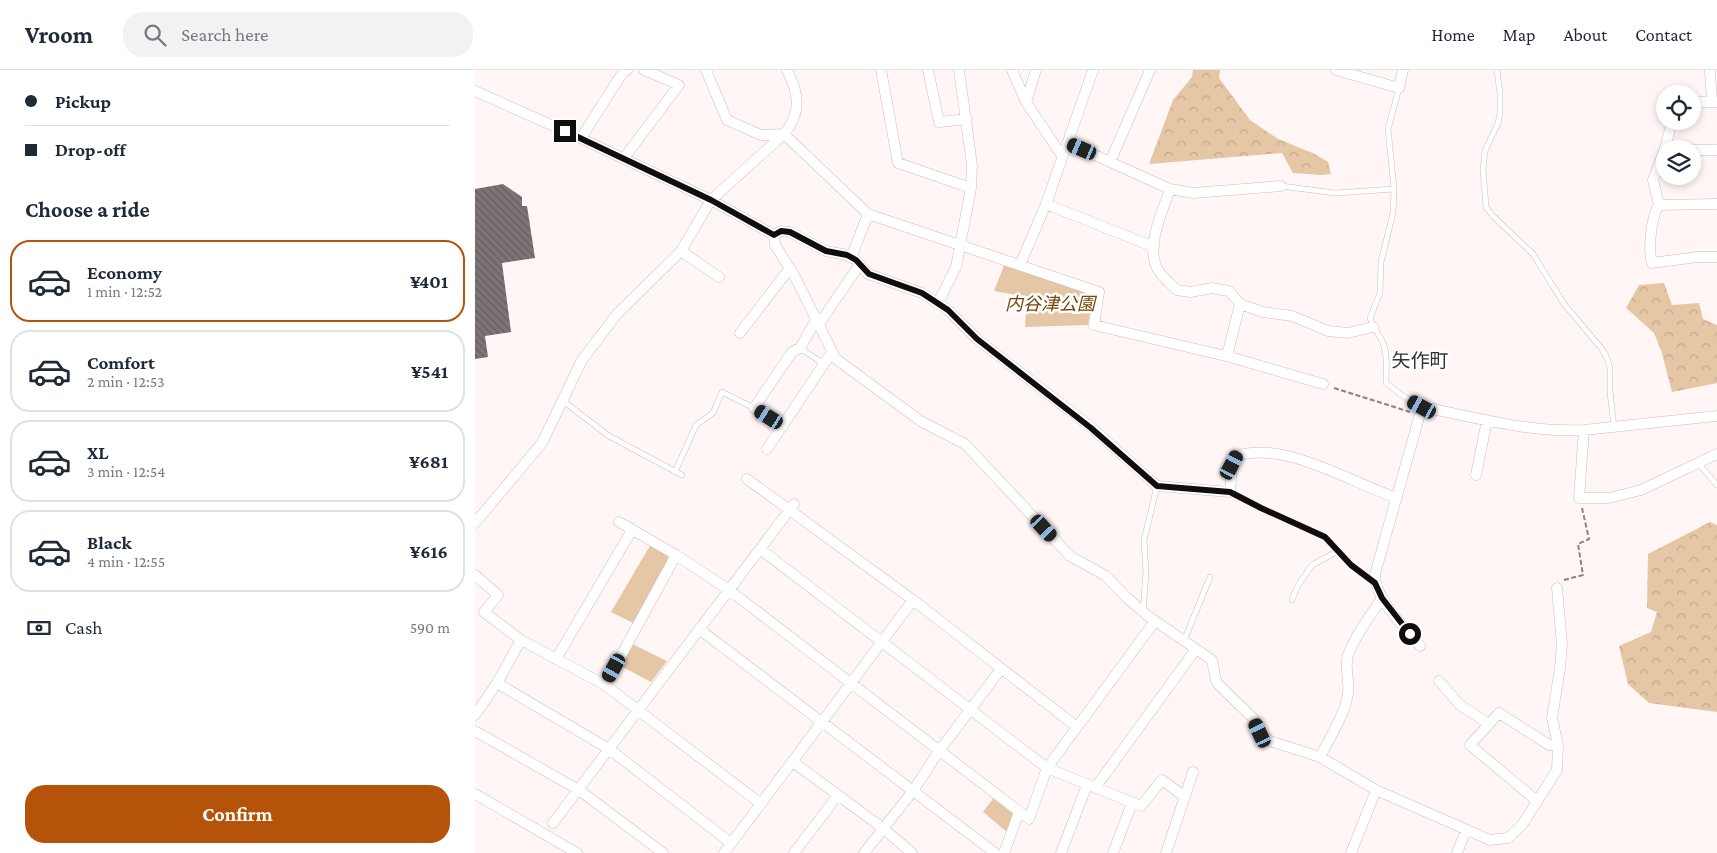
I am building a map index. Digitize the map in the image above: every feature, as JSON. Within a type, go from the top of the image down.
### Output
[{"type":"street","points":[[581,138],[623,72],[627,70]]},
{"type":"street","points":[[624,158],[679,85],[644,70]]},
{"type":"street","points":[[475,523],[542,443],[582,360],[617,314],[681,251],[711,200],[784,134],[792,124],[798,103],[787,70]]},
{"type":"street","points":[[881,70],[898,163],[971,188]]},
{"type":"street","points":[[928,70],[939,122],[967,119]]},
{"type":"street","points":[[938,303],[956,267],[971,188],[973,165],[959,70]]},
{"type":"street","points":[[1012,70],[1026,102],[1063,156]]},
{"type":"street","points":[[1026,102],[1036,70]]},
{"type":"street","points":[[1020,265],[1046,204],[1093,70]]},
{"type":"street","points":[[1110,162],[1150,70]]},
{"type":"street","points":[[1336,70],[1399,88],[1403,70]]},
{"type":"street","points":[[1701,102],[1715,102],[1710,70]]},
{"type":"street","points":[[707,71],[727,120],[761,135],[784,134],[867,214],[1099,292],[1094,325],[1227,356],[1323,384]]},
{"type":"street","points":[[475,91],[624,158],[711,200],[774,235]]},
{"type":"street","points":[[1068,143],[1170,189],[1193,193],[1281,186]]},
{"type":"street","points":[[1701,150],[1717,150]]},
{"type":"street","points":[[1656,172],[1653,180],[1659,205]]},
{"type":"street","points":[[1170,189],[1157,227],[1154,247],[1157,268],[1177,290],[1190,292],[1213,288],[1229,291],[1240,304],[1263,312],[1292,316],[1328,331],[1348,333],[1373,327]]},
{"type":"street","points":[[1046,204],[1154,247]]},
{"type":"street","points":[[1659,205],[1717,204]]},
{"type":"street","points":[[1659,205],[1653,213],[1650,255],[1652,263],[1717,257]]},
{"type":"street","points":[[851,258],[867,214]]},
{"type":"street","points":[[774,235],[781,231],[790,232],[826,251],[847,255],[869,274],[922,293],[938,303],[948,310],[977,339],[1091,428],[1157,486],[1230,492],[1232,465],[1237,456],[1248,452],[1265,452],[1299,459],[1324,467],[1373,490],[1397,498]]},
{"type":"street","points":[[774,235],[775,245],[790,268],[836,359],[922,422],[965,444],[1070,556],[1106,576],[1126,598],[1143,612],[1212,660],[1219,686],[1253,718],[1260,733],[1270,741],[1320,757],[1376,790],[1490,840],[1508,838],[1522,825],[1557,770],[1558,745],[1552,718],[1562,645],[1557,588]]},
{"type":"street","points":[[681,251],[719,278]]},
{"type":"street","points":[[783,426],[755,408],[792,352],[800,348],[859,264]]},
{"type":"street","points":[[740,333],[790,268]]},
{"type":"street","points":[[1227,356],[1240,304]]},
{"type":"street","points":[[767,449],[833,352]]},
{"type":"street","points":[[1420,646],[1382,598],[1375,583],[1375,574],[1421,411],[1531,428],[1564,431],[1717,416]]},
{"type":"street","points":[[1476,475],[1487,420]]},
{"type":"street","points":[[1584,430],[1579,498],[1609,498],[1641,490],[1717,454]]},
{"type":"street","points":[[747,479],[792,507],[1077,727]]},
{"type":"street","points":[[553,823],[792,507]]},
{"type":"street","points":[[619,522],[677,555],[729,590],[1029,820],[1047,768],[1155,621]]},
{"type":"street","points":[[557,659],[632,530]]},
{"type":"street","points":[[760,549],[1047,768],[1141,806],[1162,780],[1185,797]]},
{"type":"street","points":[[605,685],[677,555]]},
{"type":"street","points":[[475,575],[497,595],[484,612],[521,640],[605,685],[639,709],[761,804]]},
{"type":"street","points":[[1320,757],[1346,706],[1349,692],[1348,656],[1358,635],[1382,598]]},
{"type":"street","points":[[724,853],[913,600]]},
{"type":"street","points":[[699,629],[995,853]]},
{"type":"street","points":[[475,715],[497,684],[521,640]]},
{"type":"street","points":[[1061,853],[1091,786],[1196,649]]},
{"type":"street","points":[[864,853],[913,791],[939,751],[1001,669]]},
{"type":"street","points":[[1439,680],[1460,705],[1489,724]]},
{"type":"street","points":[[497,684],[609,749],[731,843]]},
{"type":"street","points":[[1537,801],[1470,745],[1499,713],[1549,746],[1558,745]]},
{"type":"street","points":[[475,731],[579,790],[663,853]]},
{"type":"street","points":[[793,762],[884,829],[912,853]]},
{"type":"street","points":[[1166,853],[1193,772]]},
{"type":"street","points":[[1351,853],[1376,790]]},
{"type":"street","points":[[475,794],[577,853]]},
{"type":"street","points":[[794,853],[838,795]]},
{"type":"street","points":[[1113,853],[1132,803]]},
{"type":"street","points":[[1004,853],[1019,812]]},
{"type":"street","points":[[1457,853],[1466,830]]},
{"type":"lane","points":[[1497,70],[1500,113],[1498,123],[1485,151],[1483,169],[1486,207],[1533,254],[1564,304],[1604,354],[1610,368],[1610,392],[1614,427]]},
{"type":"lane","points":[[1399,88],[1387,129],[1394,189],[1393,213],[1381,262],[1380,293],[1370,318],[1373,327],[1383,342],[1386,353],[1386,383],[1421,411]]},
{"type":"lane","points":[[1281,186],[1335,192],[1394,189]]},
{"type":"lane","points":[[800,348],[824,364]]},
{"type":"lane","points":[[675,472],[696,425],[713,413],[722,392],[755,408]]},
{"type":"lane","points":[[563,400],[609,436],[682,475]]},
{"type":"lane","points":[[1698,463],[1717,485]]},
{"type":"lane","points":[[1143,612],[1144,540],[1157,486]]},
{"type":"lane","points":[[1230,492],[1325,537],[1351,565],[1375,583]]},
{"type":"lane","points":[[1292,600],[1297,587],[1312,565],[1337,551]]},
{"type":"lane","points":[[1184,641],[1210,576]]},
{"type":"path","points":[[1323,384],[1421,411]]},
{"type":"path","points":[[1557,588],[1558,582],[1583,575],[1578,544],[1589,539],[1579,498]]},
{"type":"green space","points":[[1193,70],[1220,70],[1219,78],[1250,120],[1278,139],[1315,154],[1328,162],[1331,174],[1293,173],[1282,153],[1149,164],[1173,100],[1192,77]]},
{"type":"green space","name":"内谷津公園","points":[[1005,263],[1089,293],[1092,299],[1088,325],[1025,327],[1027,297],[994,291]]},
{"type":"green space","points":[[1664,283],[1672,305],[1699,303],[1703,319],[1717,325],[1717,383],[1672,392],[1661,350],[1654,333],[1626,308],[1639,285]]},
{"type":"green space","points":[[1710,522],[1717,525],[1717,712],[1649,703],[1628,684],[1619,646],[1651,632],[1657,612],[1647,608],[1648,554]]},
{"type":"green space","points":[[651,544],[669,554],[670,562],[635,624],[611,612]]},
{"type":"green space","points":[[632,644],[667,661],[651,682],[621,666]]},
{"type":"green space","points":[[995,796],[1011,808],[1014,816],[1007,832],[983,812]]},
{"type":"building","points":[[503,184],[522,197],[522,206],[527,206],[535,258],[502,263],[511,332],[485,336],[488,357],[475,359],[475,189]]},
{"type":"district","name":"矢作町","points":[[1420,360]]},
{"type":"route","points":[[565,131],[711,200],[774,235],[781,231],[790,232],[826,251],[847,255],[856,260],[869,274],[922,293],[948,310],[977,339],[1091,428],[1157,486],[1230,492],[1325,537],[1351,565],[1375,583],[1382,598],[1410,634]]}]
